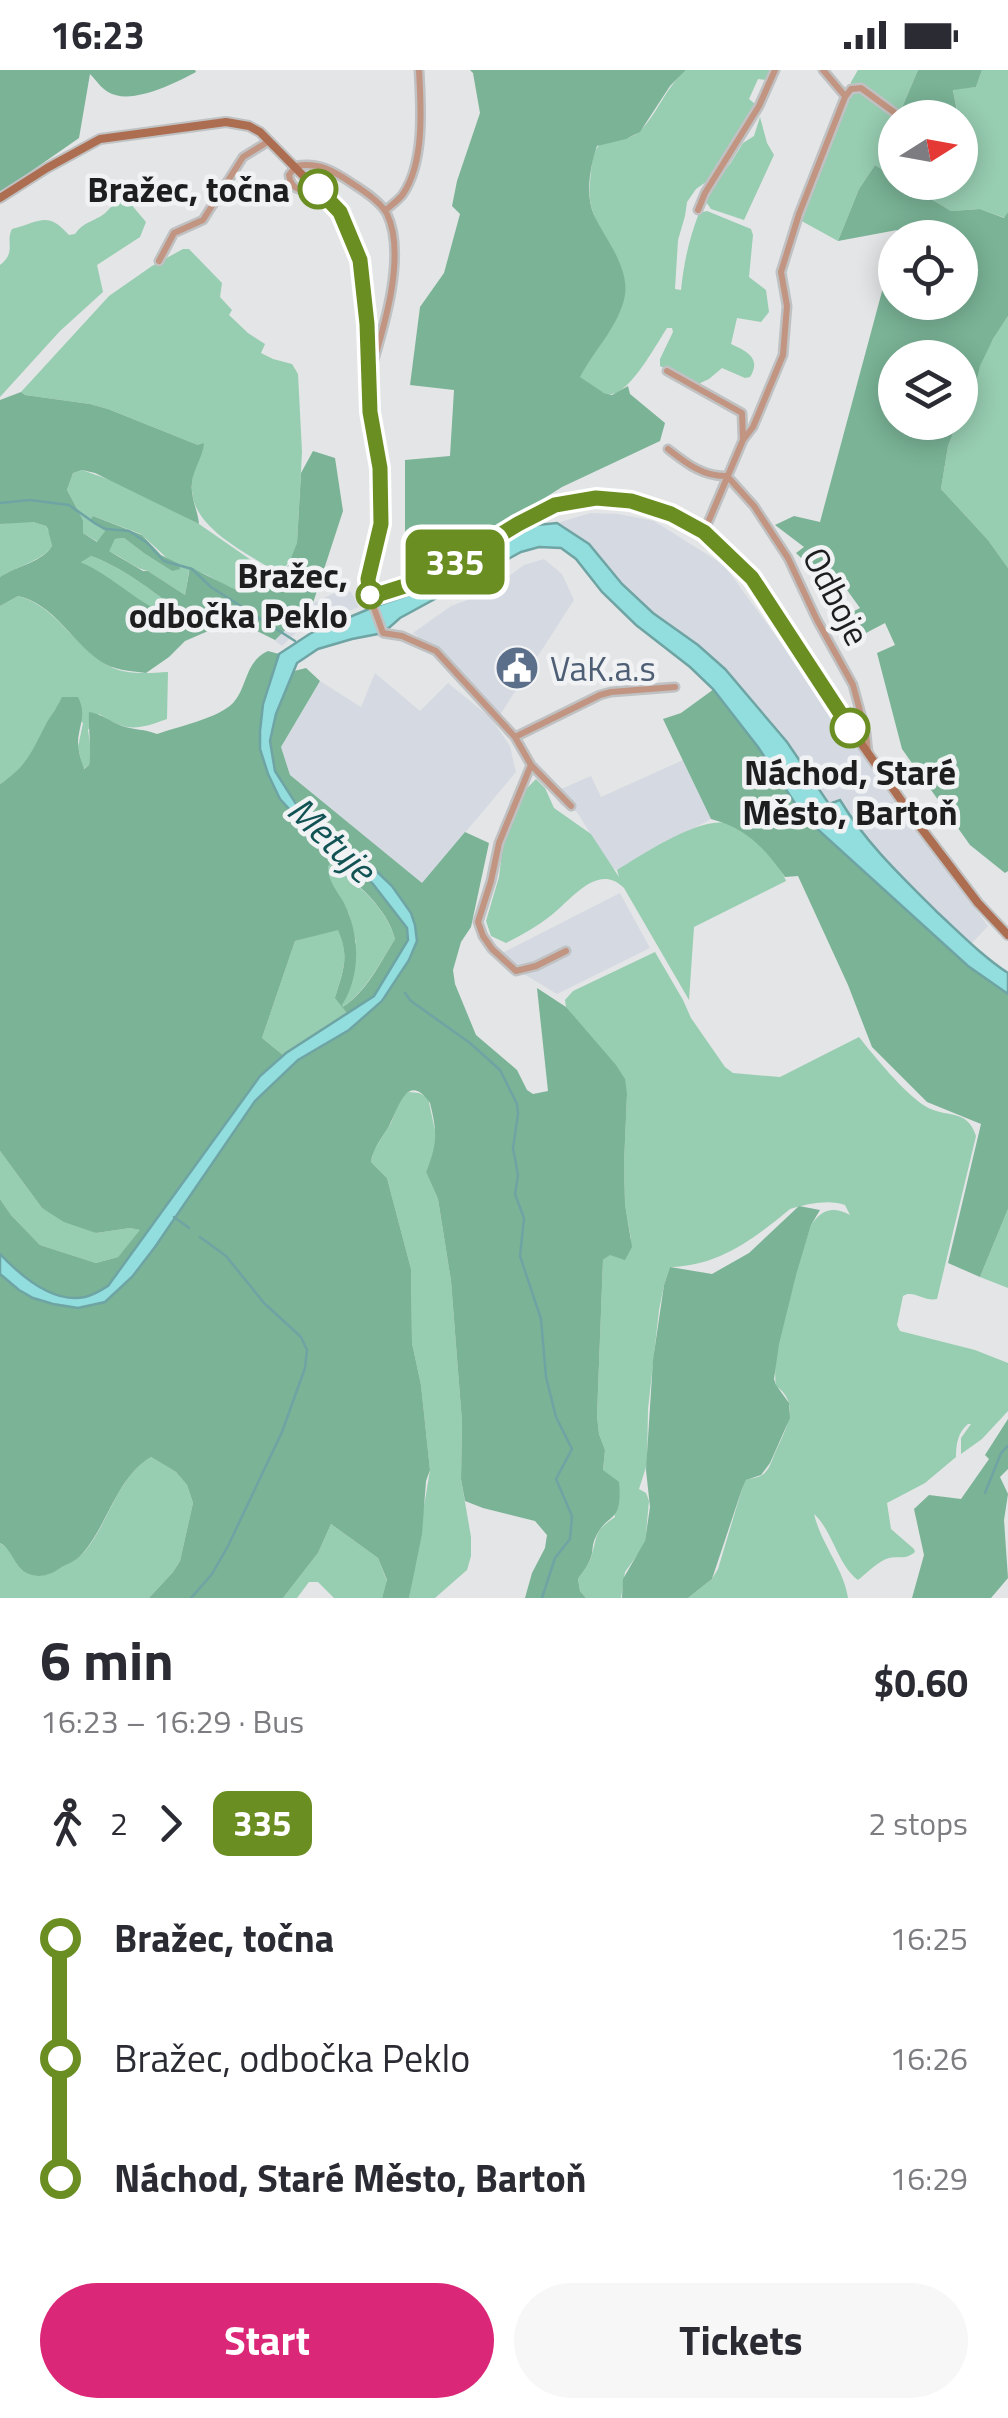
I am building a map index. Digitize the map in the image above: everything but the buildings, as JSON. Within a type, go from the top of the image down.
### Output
[{"type":"street","points":[[386,210],[402,194],[418,148],[418,70]]},
{"type":"street","points":[[698,210],[760,106],[776,70]]},
{"type":"street","points":[[824,70],[845,96]]},
{"type":"street","points":[[704,532],[783,355],[786,306],[780,272],[845,96],[850,90],[861,88],[878,100]]},
{"type":"street","points":[[0,198],[100,139],[226,122],[249,126],[270,141],[340,212],[360,260],[370,412],[380,468],[381,524],[368,579],[383,633],[402,636],[436,651],[515,737],[532,765],[571,806]]},
{"type":"street","points":[[159,260],[174,233],[203,220],[242,158],[270,141]]},
{"type":"street","points":[[318,189],[296,188],[289,175],[296,166],[324,166],[386,210],[392,226],[395,265],[370,374]]},
{"type":"street","points":[[667,372],[742,413],[743,440]]},
{"type":"street","points":[[668,449],[698,470],[728,476]]},
{"type":"street","name":"Odboje","points":[[728,476],[754,506],[788,558],[853,685],[868,754]]},
{"type":"street","name":"Odboje","points":[[371,600],[430,578],[555,505],[596,498],[631,501],[671,514],[704,532],[752,578],[868,754],[978,903],[1008,935]]},
{"type":"street","points":[[515,737],[600,695],[675,687]]},
{"type":"street","points":[[532,765],[499,842],[478,922],[492,949],[516,971],[523,972],[566,951]]},
{"type":"shaded area","points":[[591,513],[654,521],[724,565],[988,926],[971,944],[881,857],[840,800],[830,804],[788,742],[725,669],[653,613],[557,523]]},
{"type":"shaded area","points":[[544,559],[562,574],[574,600],[500,715],[450,659],[413,633],[451,606],[486,593],[524,565]]},
{"type":"shaded area","points":[[341,590],[351,592],[359,607],[300,629],[282,646],[274,640],[313,603]]},
{"type":"shaded area","points":[[375,673],[420,711],[448,683],[490,717],[510,746],[516,772],[422,884],[290,775],[281,747],[320,681],[361,707]]},
{"type":"shaded area","points":[[683,760],[711,819],[617,870],[611,867],[577,812],[561,805],[552,793],[591,776],[601,797]]},
{"type":"shaded area","points":[[620,893],[650,948],[557,994],[519,971],[502,953]]},
{"type":"green space","points":[[0,70],[196,72],[153,91],[128,96],[108,92],[90,74],[79,138],[0,193]]},
{"type":"green space","points":[[470,70],[686,70],[670,86],[640,132],[597,146],[590,181],[591,207],[620,263],[625,295],[612,327],[580,377],[612,395],[628,386],[630,394],[665,423],[660,441],[562,487],[428,572],[405,564],[405,460],[450,456],[454,390],[410,385],[420,307],[444,273],[460,214],[452,206],[457,181],[480,113]]},
{"type":"green space","points":[[686,70],[771,70],[766,80],[758,79],[749,99],[755,104],[738,136],[687,202],[678,240],[675,289],[681,290],[687,251],[699,213],[707,211],[751,229],[749,277],[766,290],[769,312],[761,322],[737,318],[731,344],[753,360],[750,377],[722,368],[696,385],[660,366],[673,332],[667,328],[633,379],[616,393],[608,394],[579,377],[612,326],[625,284],[591,204],[594,156],[601,144],[639,132]]},
{"type":"green space","points":[[858,70],[918,70],[905,100],[878,100],[878,167],[875,165],[859,189],[838,241],[798,219],[851,92],[851,82]]},
{"type":"green space","points":[[918,70],[982,70],[976,87],[953,90],[955,100],[905,100]]},
{"type":"green space","points":[[982,70],[1008,70],[1005,218],[980,209],[951,211],[933,200],[978,200],[978,100],[955,100],[953,89],[976,87]]},
{"type":"green space","points":[[760,117],[774,155],[744,220],[711,209],[706,202],[712,186],[743,143],[754,136]]},
{"type":"green space","points":[[875,165],[878,200],[933,200],[951,211],[980,209],[1004,218],[1008,212],[1008,316],[978,374],[978,340],[878,340],[878,440],[950,440],[941,489],[1008,568],[1005,873],[970,845],[902,749],[877,653],[895,645],[885,623],[866,633],[850,613],[860,608],[847,590],[837,593],[796,553],[804,547],[775,525],[794,516],[820,522],[878,306],[878,320],[978,320],[978,220],[878,220],[878,234],[838,241],[859,189]]},
{"type":"green space","points":[[124,196],[146,222],[140,237],[97,265],[103,292],[60,331],[0,397],[0,265],[8,256],[12,229],[49,220],[69,235],[75,234]]},
{"type":"green space","points":[[183,249],[189,249],[222,283],[220,297],[232,310],[229,315],[265,344],[261,353],[292,364],[298,374],[302,452],[297,543],[293,559],[280,571],[236,547],[202,516],[192,491],[198,445],[108,409],[21,392],[109,296]]},
{"type":"green space","points":[[1008,316],[1008,568],[941,489],[950,440],[978,440],[978,372]]},
{"type":"green space","points":[[21,392],[90,404],[198,445],[204,443],[192,483],[199,524],[95,473],[73,473],[67,490],[83,520],[83,533],[97,542],[105,531],[90,521],[93,516],[142,535],[161,555],[179,564],[180,569],[172,571],[124,538],[115,539],[109,551],[185,595],[190,567],[241,590],[276,578],[287,568],[297,543],[301,473],[313,451],[335,458],[343,511],[313,603],[275,640],[239,622],[222,625],[185,641],[146,673],[100,661],[31,600],[18,596],[0,606],[0,577],[36,560],[52,546],[46,526],[33,522],[0,524],[0,400]],"holes":[[[91,556],[154,592],[189,618],[188,623],[158,611],[81,562]]]},
{"type":"green space","points":[[82,470],[116,482],[199,524],[277,578],[241,590],[189,571],[185,595],[108,551],[115,539],[124,538],[172,571],[179,564],[169,560],[141,534],[93,516],[105,531],[98,542],[83,533],[83,520],[67,490],[73,473]]},
{"type":"green space","points":[[0,524],[46,526],[52,546],[0,577]]},
{"type":"green space","points":[[91,556],[142,584],[189,618],[188,623],[154,611],[80,561]]},
{"type":"green space","points":[[18,596],[45,609],[88,651],[113,668],[133,673],[168,672],[167,719],[132,727],[99,714],[88,730],[91,750],[89,765],[83,769],[78,747],[83,723],[59,704],[29,759],[0,784],[0,606]]},
{"type":"green space","points":[[268,651],[279,654],[263,704],[268,775],[280,799],[373,884],[407,928],[408,940],[374,996],[347,1013],[335,998],[344,956],[338,930],[295,941],[262,1038],[283,1055],[260,1076],[108,1286],[86,1297],[61,1296],[27,1279],[0,1254],[0,1199],[40,1245],[96,1263],[118,1257],[140,1230],[96,1233],[64,1222],[42,1208],[0,1151],[0,784],[27,758],[62,697],[78,697],[81,703],[78,745],[84,769],[90,758],[89,712],[122,726],[157,734],[197,721],[233,703],[260,656]],"holes":[[[330,864],[378,906],[395,939],[366,985],[343,1007],[353,981],[355,941],[349,915],[331,881]]]},
{"type":"green space","points":[[306,668],[320,681],[281,747],[290,775],[422,883],[465,832],[489,843],[471,927],[461,942],[453,970],[476,1035],[517,1070],[527,1090],[533,1094],[548,1091],[537,988],[566,1007],[625,1079],[625,1204],[632,1247],[625,1260],[610,1255],[603,1260],[597,1416],[605,1450],[603,1470],[619,1482],[620,1496],[616,1512],[599,1531],[590,1560],[578,1579],[586,1598],[525,1598],[547,1535],[535,1521],[465,1501],[451,1281],[438,1199],[426,1172],[434,1145],[434,1122],[430,1103],[415,1090],[404,1096],[371,1162],[387,1178],[411,1269],[412,1343],[421,1385],[430,1470],[409,1598],[382,1598],[387,1580],[378,1558],[331,1524],[318,1553],[283,1598],[149,1598],[180,1561],[193,1503],[187,1485],[176,1472],[151,1457],[129,1477],[91,1542],[72,1562],[48,1574],[32,1575],[21,1569],[0,1543],[0,1273],[33,1298],[78,1308],[121,1286],[155,1247],[255,1101],[298,1060],[349,1030],[417,940],[389,884],[295,801],[272,761],[271,737],[280,703],[294,671]]},
{"type":"green space","points":[[714,689],[804,817],[968,966],[1008,994],[1008,1209],[980,1277],[948,1263],[981,1124],[927,1102],[872,1047],[798,876],[785,877],[754,840],[711,819],[663,719],[681,713]]},
{"type":"green space","points":[[536,779],[554,808],[591,834],[619,877],[617,870],[670,839],[700,826],[725,823],[755,840],[774,860],[786,881],[694,927],[689,1000],[624,888],[614,881],[594,881],[544,921],[506,943],[491,936],[486,921],[499,877],[504,835],[526,789]]},
{"type":"green space","points":[[330,864],[377,906],[395,939],[366,985],[343,1007],[347,1013],[283,1055],[262,1038],[295,941],[338,929],[344,956],[335,998],[356,942],[349,914],[328,878]]},
{"type":"green space","points":[[655,952],[691,1018],[733,1073],[780,1077],[859,1037],[917,1100],[933,1110],[961,1117],[976,1136],[937,1299],[903,1296],[897,1325],[900,1331],[975,1350],[1008,1363],[1008,1411],[982,1439],[961,1454],[961,1438],[968,1424],[958,1439],[956,1457],[925,1483],[887,1503],[891,1529],[914,1549],[912,1554],[889,1558],[858,1580],[814,1514],[848,1598],[688,1598],[712,1579],[718,1569],[746,1480],[767,1471],[787,1426],[788,1401],[776,1386],[781,1328],[811,1225],[828,1211],[850,1215],[845,1205],[832,1202],[790,1209],[720,1256],[670,1267],[659,1310],[648,1409],[647,1464],[639,1489],[649,1501],[645,1544],[625,1572],[621,1598],[586,1598],[580,1591],[578,1579],[591,1558],[597,1534],[615,1517],[603,1470],[605,1450],[597,1416],[603,1260],[631,1239],[625,1204],[627,1094],[566,1007],[565,1000],[573,991]]},
{"type":"green space","points":[[409,1092],[428,1098],[437,1140],[426,1172],[438,1199],[451,1281],[462,1422],[461,1479],[471,1537],[467,1570],[435,1598],[409,1598],[430,1470],[421,1385],[412,1343],[411,1269],[387,1178],[371,1162],[401,1097]]},
{"type":"green space","points":[[0,1151],[42,1208],[96,1233],[141,1230],[118,1257],[96,1263],[40,1245],[0,1199]]},
{"type":"green space","points":[[799,1206],[820,1210],[811,1225],[779,1344],[774,1379],[789,1403],[790,1418],[770,1463],[761,1475],[746,1480],[712,1579],[688,1598],[622,1598],[623,1579],[645,1541],[650,1507],[646,1470],[653,1360],[670,1267],[712,1274],[749,1253]]},
{"type":"green space","points":[[1008,1209],[1008,1288],[980,1277]]},
{"type":"green space","points":[[1008,1419],[1008,1469],[1000,1477],[1008,1494],[1004,1520],[1008,1578],[991,1598],[912,1598],[924,1555],[914,1509],[929,1495],[961,1499],[989,1459],[985,1455]]},
{"type":"green space","points":[[151,1457],[176,1472],[187,1485],[193,1503],[180,1561],[149,1598],[0,1598],[0,1543],[11,1551],[20,1568],[34,1575],[49,1574],[74,1561],[97,1534],[128,1478]]},
{"type":"green space","points":[[331,1524],[378,1558],[387,1581],[382,1598],[334,1598],[318,1582],[309,1582],[297,1598],[283,1598],[318,1553]]},
{"type":"water","name":"Metuje","points":[[557,523],[589,544],[622,584],[653,613],[725,669],[787,742],[829,804],[840,800],[897,872],[971,944],[1008,973],[1008,994],[968,966],[804,817],[758,747],[713,689],[636,625],[576,559],[561,548],[539,547],[521,552],[400,618],[383,633],[318,649],[297,663],[276,714],[270,741],[275,771],[296,804],[368,863],[392,886],[411,913],[417,941],[382,1001],[349,1030],[298,1060],[255,1101],[155,1247],[132,1277],[105,1302],[78,1308],[33,1298],[19,1290],[0,1274],[0,1254],[27,1279],[61,1296],[85,1297],[108,1286],[260,1076],[286,1053],[374,996],[408,940],[407,928],[373,884],[303,824],[280,799],[268,774],[260,749],[260,731],[263,704],[279,654],[311,633],[424,590],[512,532]]},
{"type":"waterway","points":[[0,503],[30,500],[69,505],[106,529],[129,531],[164,561],[192,569],[211,587],[295,641]]},
{"type":"waterway","points":[[405,993],[500,1070],[517,1104],[513,1148],[518,1175],[515,1194],[524,1218],[520,1256],[541,1319],[546,1377],[556,1417],[572,1449],[556,1479],[572,1516],[570,1539],[555,1558],[542,1598]]},
{"type":"waterway","points":[[174,1217],[189,1228]]},
{"type":"waterway","points":[[191,1598],[212,1574],[228,1546],[282,1432],[305,1368],[307,1350],[301,1337],[264,1303],[226,1256],[200,1237]]},
{"type":"waterway","points":[[985,1493],[1001,1453],[1008,1446]]},
{"type":"bus line","name":"335","points":[[318,189],[340,212],[360,260],[370,412],[380,468],[381,524],[368,579],[370,597],[430,578],[555,505],[596,498],[631,501],[671,514],[704,532],[752,578],[850,728]]},
{"type":"place","name":"Bražec, točna","points":[[318,189]]},
{"type":"place","name":"Bražec, odbočka Peklo","points":[[370,595]]},
{"type":"place","name":"VaK.a.s","points":[[517,668]]},
{"type":"place","name":"Náchod, Staré Město, Bartoň","points":[[850,728]]}]
